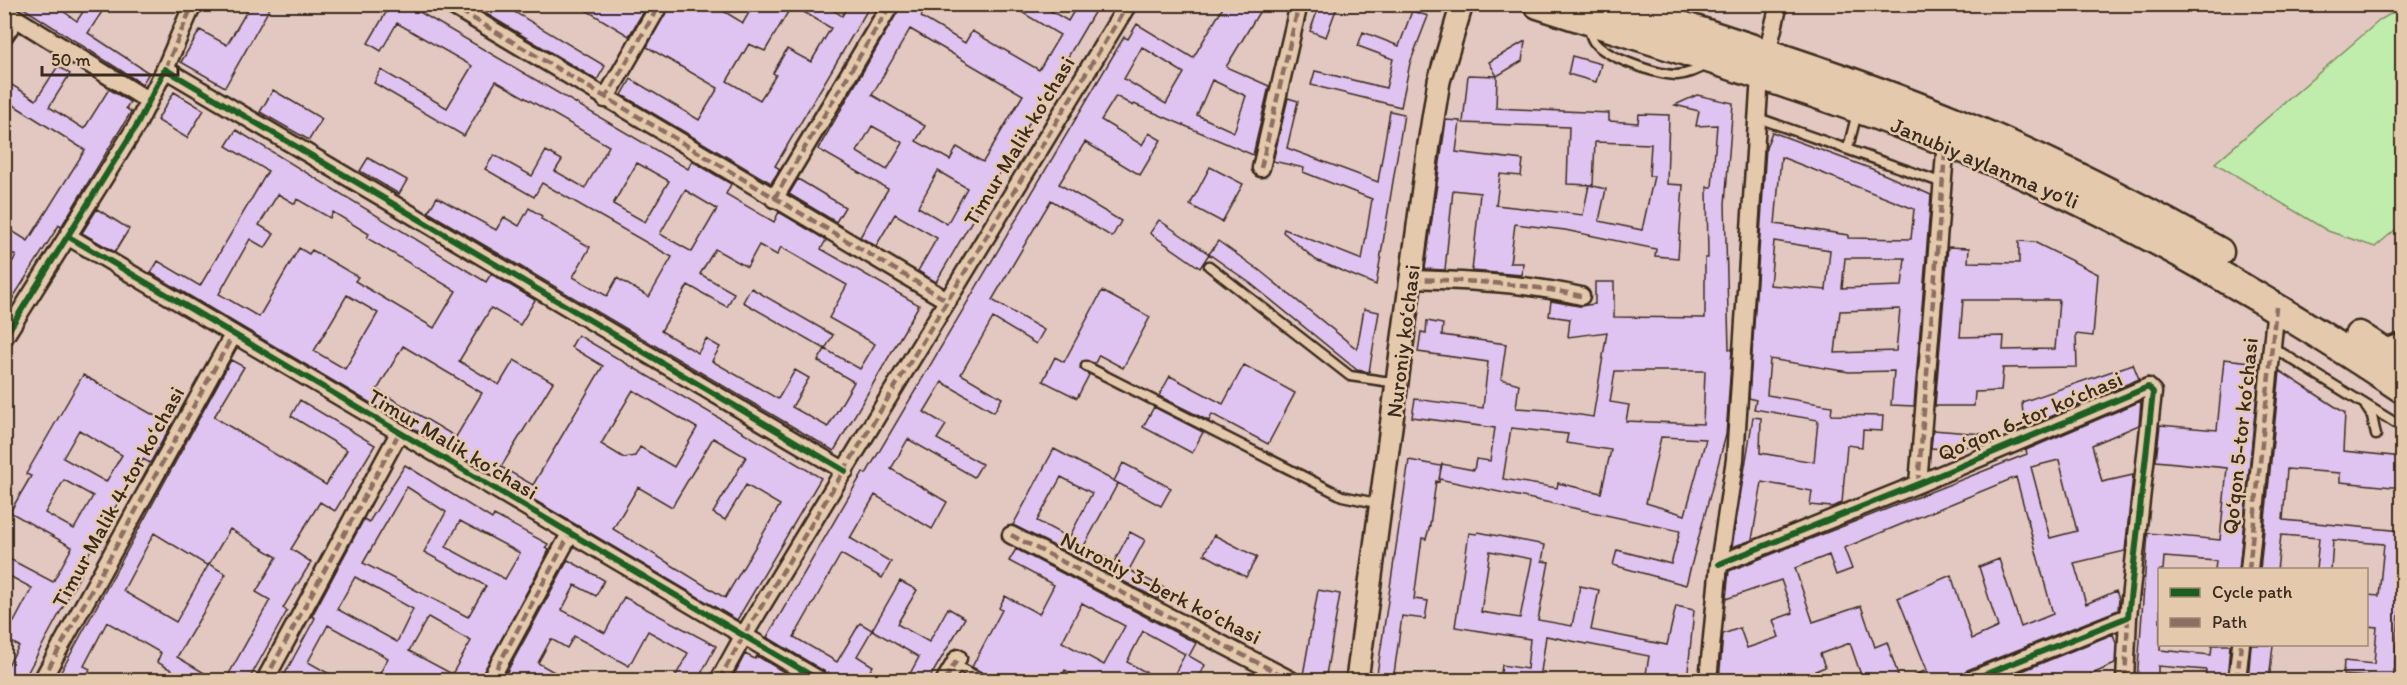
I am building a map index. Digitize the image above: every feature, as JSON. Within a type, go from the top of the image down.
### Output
[{"type":"highway","name":"Janubiy aylanma yoʻli","points":[[1538,4],[1712,60],[1763,64],[1891,97],[2026,152],[2145,209],[2273,283],[2403,364]]},
{"type":"highway","name":"Janubiy aylanma yoʻli","points":[[1615,4],[1763,64],[1858,110],[1946,141],[2068,197],[2196,260],[2276,307],[2403,388]]},
{"type":"street","points":[[4,338],[69,237],[149,101],[193,4]]},
{"type":"street","points":[[449,4],[605,99],[948,301]]},
{"type":"street","points":[[605,99],[660,4]]},
{"type":"street","points":[[774,199],[891,4]]},
{"type":"street","name":"Timur Malik koʻchasi","points":[[719,681],[744,635],[1128,4]]},
{"type":"street","points":[[1261,168],[1299,4]]},
{"type":"street","name":"Nuroniy koʻchasi","points":[[1358,681],[1412,279],[1421,195],[1438,91],[1462,4]]},
{"type":"street","points":[[1708,681],[1719,564],[1735,459],[1763,64],[1779,4]]},
{"type":"street","points":[[4,36],[10,15],[149,101]]},
{"type":"street","points":[[165,69],[845,471]]},
{"type":"street","points":[[1918,484],[1946,141]]},
{"type":"street","name":"Timur Malik koʻchasi","points":[[69,237],[819,681]]},
{"type":"street","points":[[1412,279],[1517,284],[1581,296]]},
{"type":"street","name":"Qoʻqon 5-tor koʻchasi","points":[[2249,568],[2276,307]]},
{"type":"street","name":"Timur Malik 4-tor koʻchasi","points":[[42,681],[233,335]]},
{"type":"street","name":"Qoʻqon 6-tor koʻchasi","points":[[1719,564],[1918,484],[2148,387],[2153,392],[2128,617]]},
{"type":"street","points":[[265,681],[399,433]]},
{"type":"street","points":[[490,681],[570,534]]},
{"type":"street","name":"Nuroniy 3-berk koʻchasi","points":[[1011,535],[1291,681]]},
{"type":"street","points":[[1971,681],[2128,617],[2125,681]]},
{"type":"street","points":[[2237,681],[2241,646]]},
{"type":"street","points":[[945,681],[956,661]]},
{"type":"lane","points":[[1848,148],[1858,110]]},
{"type":"lane","points":[[1758,118],[1943,183]]},
{"type":"lane","points":[[1209,266],[1350,376],[1398,384]]},
{"type":"lane","points":[[2376,347],[2403,338]]},
{"type":"lane","points":[[2272,346],[2403,427]]},
{"type":"lane","points":[[1086,366],[1342,496],[1382,504]]},
{"type":"lane","points":[[2362,402],[2372,416],[2376,435]]},
{"type":"lane","points":[[956,661],[984,681]]},
{"type":"green space","points":[[2402,7],[2402,224],[2375,247],[2328,231],[2215,163],[2380,20]]},
{"type":"building","points":[[17,4],[53,4],[77,21],[88,4],[107,4],[88,33],[149,73],[142,84]]},
{"type":"building","points":[[251,4],[272,4],[225,87],[181,62],[200,30],[227,45]]},
{"type":"building","points":[[391,4],[406,4],[688,169],[692,161],[731,184],[726,194],[774,222],[779,212],[826,240],[821,249],[919,305],[834,451],[428,212],[437,197],[496,230],[504,217],[519,226],[529,208],[542,216],[541,219],[590,247],[573,277],[607,296],[617,278],[649,297],[672,257],[542,183],[534,197],[485,169],[494,155],[532,176],[546,151],[562,160],[555,171],[585,188],[609,146],[496,81],[464,136],[374,83],[381,70],[447,108],[472,66],[397,23],[381,51],[368,43]],"holes":[[[637,163],[669,181],[645,222],[613,204]],[[685,190],[717,209],[692,252],[660,234]],[[759,245],[777,255],[781,247],[847,285],[829,318],[875,344],[860,369],[825,349],[818,361],[854,382],[828,427],[792,407],[809,378],[795,370],[778,399],[712,361],[720,347],[706,339],[698,353],[661,331],[688,285],[727,307],[734,293],[700,274],[715,249],[747,267]]]},
{"type":"building","points":[[470,4],[501,4],[605,66],[597,80]]},
{"type":"building","points":[[576,4],[648,4],[629,36]]},
{"type":"building","points":[[670,4],[712,4],[743,23],[754,4],[824,4],[842,16],[849,4],[871,4],[775,166],[780,169],[771,183],[622,95],[631,79],[699,120],[718,88],[647,47]],"holes":[[[792,5],[831,28],[811,62],[787,49],[773,73],[776,75],[760,100],[727,81],[749,44],[765,51]]]},
{"type":"building","points":[[902,4],[928,4],[921,17],[965,43],[972,31],[1039,70],[1060,35],[1008,4],[1039,4],[1068,21],[1078,4],[1099,4],[936,282],[918,271],[937,238],[895,214],[876,246],[860,237],[888,189],[818,149]],"holes":[[[910,29],[1023,95],[983,162],[957,147],[950,160],[916,141],[925,126],[872,95]],[[872,126],[903,143],[887,170],[857,152]],[[938,171],[967,188],[947,224],[918,207]]]},
{"type":"building","points":[[1225,4],[1264,4],[1226,67],[1269,86],[1253,155],[1134,104],[1133,106],[1116,96],[1101,120],[1142,145],[1149,133],[1161,140],[1140,175],[1085,142],[1059,184],[1121,221],[1112,237],[1051,200],[992,300],[1044,330],[1036,344],[993,318],[961,374],[1002,398],[994,412],[942,382],[924,412],[946,425],[937,439],[982,464],[974,477],[908,439],[891,469],[947,502],[932,529],[875,495],[850,538],[891,562],[882,578],[841,554],[794,637],[837,662],[860,623],[872,630],[857,656],[873,666],[864,681],[829,681],[824,671],[767,637],[863,472],[866,474],[1124,37],[1128,39],[1137,24],[1193,58]],"holes":[[[1142,47],[1184,73],[1166,104],[1124,79]],[[1212,80],[1246,96],[1234,132],[1197,115]]]},
{"type":"building","points":[[1320,4],[1338,4],[1326,37],[1310,31]]},
{"type":"building","points":[[1412,11],[1428,16],[1410,63],[1401,107],[1311,85],[1315,71],[1386,88],[1393,59],[1358,46],[1363,32],[1399,46]]},
{"type":"building","points":[[1525,41],[1522,61],[1497,76],[1489,62]]},
{"type":"building","points":[[1572,56],[1601,64],[1596,82],[1568,74]]},
{"type":"building","points":[[58,66],[70,74],[49,107],[84,129],[109,89],[130,102],[126,108],[131,112],[61,227],[59,225],[4,312],[4,275],[16,256],[4,248],[4,226],[28,241],[85,150],[4,99],[4,80],[36,100]]},
{"type":"building","points":[[1468,75],[1497,76],[1496,108],[1609,113],[1609,121],[1638,123],[1639,114],[1669,115],[1667,184],[1683,185],[1678,258],[1655,256],[1656,249],[1565,230],[1515,224],[1510,263],[1523,263],[1522,275],[1472,271],[1480,193],[1453,190],[1445,270],[1425,269],[1446,120],[1460,121],[1456,152],[1523,160],[1521,176],[1500,174],[1496,205],[1583,215],[1589,185],[1606,189],[1599,221],[1642,230],[1654,176],[1649,176],[1651,144],[1595,142],[1593,185],[1567,184],[1569,127],[1463,123]]},
{"type":"building","points":[[273,90],[322,119],[309,140],[260,112]]},
{"type":"building","points":[[174,92],[204,110],[187,138],[157,120]]},
{"type":"building","points":[[1697,95],[1733,103],[1725,204],[1729,349],[1732,349],[1726,435],[1686,585],[1613,565],[1617,550],[1671,564],[1680,531],[1439,479],[1442,464],[1474,470],[1476,459],[1490,461],[1495,428],[1412,417],[1415,399],[1483,408],[1488,362],[1418,352],[1421,332],[1426,333],[1427,321],[1443,324],[1442,335],[1506,344],[1501,379],[1519,384],[1516,408],[1593,417],[1607,332],[1568,337],[1570,319],[1549,316],[1551,301],[1579,306],[1595,304],[1595,282],[1614,282],[1614,317],[1705,318],[1705,258],[1708,258],[1707,187],[1712,187],[1717,125],[1696,126],[1699,111],[1675,105]],"holes":[[[1615,371],[1705,371],[1703,424],[1626,421],[1629,405],[1610,402]],[[1511,428],[1568,434],[1566,443],[1611,450],[1601,493],[1558,483],[1557,488],[1503,479]],[[1661,437],[1706,439],[1685,515],[1646,503]]]},
{"type":"building","points":[[1288,98],[1298,101],[1287,148],[1378,182],[1390,111],[1404,114],[1376,285],[1316,260],[1283,232],[1284,229],[1362,260],[1372,199],[1303,172],[1304,168],[1273,161]]},
{"type":"building","points":[[236,130],[486,282],[491,274],[535,300],[520,325],[491,308],[459,361],[499,385],[514,360],[553,382],[501,467],[533,485],[603,366],[571,347],[578,335],[821,478],[737,620],[151,273],[158,261],[200,286],[268,171],[226,146]],"holes":[[[278,194],[295,204],[297,199],[330,218],[333,212],[369,234],[367,238],[456,291],[434,328],[355,281],[358,277],[312,250],[309,254],[299,248],[259,317],[219,294],[250,239],[265,248],[274,234],[259,225]],[[347,295],[378,313],[345,369],[314,351]],[[403,346],[482,393],[456,437],[377,390]],[[633,390],[697,428],[674,467],[640,447],[635,456],[624,458],[601,444]],[[713,438],[746,457],[713,513],[725,520],[746,485],[780,505],[725,598],[613,529],[638,487],[672,507]]]},
{"type":"building","points":[[1772,132],[1872,169],[1931,195],[1914,406],[1891,405],[1894,371],[1849,372],[1770,359],[1767,395],[1832,406],[1831,415],[1883,416],[1882,431],[1863,430],[1862,447],[1847,445],[1842,503],[1832,507],[1810,505],[1812,491],[1762,482],[1752,540],[1732,547],[1753,417],[1761,418],[1760,453],[1814,462],[1818,420],[1754,409],[1756,400],[1749,398],[1766,148]],"holes":[[[1781,157],[1914,209],[1911,239],[1848,238],[1848,235],[1775,224]],[[1774,241],[1830,250],[1826,290],[1770,285]],[[1845,258],[1905,258],[1902,286],[1842,288]],[[1900,309],[1896,351],[1835,353],[1840,311]]]},
{"type":"building","points":[[368,158],[407,180],[399,194],[360,171]]},
{"type":"building","points":[[1210,167],[1243,184],[1222,222],[1190,205]]},
{"type":"building","points":[[798,179],[845,207],[836,222],[789,194]]},
{"type":"building","points":[[97,209],[129,229],[115,252],[82,233]]},
{"type":"building","points":[[1159,220],[1209,254],[1200,268],[1150,233]]},
{"type":"building","points":[[1218,241],[1259,270],[1357,349],[1364,309],[1379,312],[1369,372],[1357,370],[1250,283],[1209,254]]},
{"type":"building","points":[[2019,241],[2034,242],[2098,274],[2093,336],[2076,334],[2077,367],[2003,368],[2001,391],[1975,392],[1974,406],[1935,406],[1948,247],[1969,248],[1968,262],[2019,263]],"holes":[[[1963,300],[2059,300],[2055,349],[2003,350],[2004,336],[1960,337]]]},
{"type":"building","points":[[751,288],[833,335],[825,349],[743,302]]},
{"type":"building","points":[[1102,291],[1150,317],[1123,368],[1099,355],[1095,363],[1082,361],[1080,369],[1089,375],[1077,398],[1043,381],[1055,357],[1064,362]]},
{"type":"building","points":[[2224,359],[2260,363],[2239,568],[2215,568],[2216,561],[2164,557],[2163,568],[2158,568],[2158,646],[2160,650],[2211,655],[2212,646],[2230,646],[2227,681],[2205,681],[2206,670],[2158,666],[2158,681],[2137,681],[2148,533],[2220,540],[2227,468],[2156,461],[2160,425],[2217,430]]},
{"type":"building","points":[[231,360],[244,367],[214,417],[326,485],[347,450],[291,416],[300,400],[375,445],[335,511],[320,502],[291,549],[311,562],[283,608],[287,611],[248,681],[225,681],[270,600],[256,592],[277,557],[230,529],[209,564],[226,574],[177,657],[218,681],[191,681],[157,662],[161,653],[107,622],[84,666],[90,669],[84,681],[56,681]],"holes":[[[154,533],[208,566],[176,622],[123,591]]]},
{"type":"building","points":[[2133,364],[2139,379],[2024,428],[2022,402]]},
{"type":"building","points":[[1244,365],[1295,393],[1268,444],[1212,414],[1209,421],[1159,396],[1170,376],[1223,404]]},
{"type":"building","points":[[2280,371],[2345,413],[2343,451],[2403,457],[2403,488],[2340,482],[2340,473],[2287,469],[2283,520],[2403,531],[2403,570],[2393,681],[2367,681],[2368,677],[2343,675],[2344,661],[2374,664],[2377,627],[2368,626],[2368,595],[2379,596],[2384,544],[2333,540],[2331,568],[2316,568],[2319,538],[2281,535],[2277,568],[2260,568]]},
{"type":"building","points":[[83,375],[171,425],[150,463],[143,459],[81,567],[84,568],[23,681],[4,681],[4,672],[19,646],[4,638],[4,617],[14,622],[32,588],[4,573],[4,556],[53,582],[72,547],[10,512],[31,476],[26,474]],"holes":[[[79,430],[122,455],[106,482],[63,458]],[[64,480],[93,496],[74,529],[45,513]]]},
{"type":"building","points":[[2141,401],[2139,425],[2092,445],[2102,482],[2133,475],[2125,551],[2074,563],[2086,604],[2116,591],[2119,599],[2118,610],[1967,670],[1961,681],[1901,681],[1927,670],[1898,598],[1951,575],[1972,639],[1998,627],[1979,567],[1999,559],[2021,627],[2053,614],[2016,477],[1844,548],[1852,569],[1836,575],[1829,555],[1795,568],[1813,622],[1861,606],[1875,647],[1887,642],[1900,681],[1863,681],[1850,643],[1820,654],[1825,667],[1791,681],[1719,681],[1723,634],[1740,628],[1747,648],[1779,637],[1773,620],[1793,613],[1781,580],[1726,599],[1729,571],[2027,454],[2026,450]],"holes":[[[2059,460],[2077,531],[2050,538],[2031,467]]]},
{"type":"building","points":[[1154,407],[1203,432],[1192,453],[1143,427]]},
{"type":"building","points":[[1933,430],[1995,435],[1958,450],[1931,448]]},
{"type":"building","points":[[1054,449],[1118,483],[1084,546],[1114,562],[1130,532],[1145,540],[1129,570],[1164,588],[1158,599],[1013,525]],"holes":[[[1061,477],[1092,493],[1069,538],[1037,521]]]},
{"type":"building","points":[[1409,460],[1441,466],[1439,482],[1436,481],[1430,525],[1426,539],[1422,538],[1414,599],[1428,601],[1425,619],[1402,616],[1393,681],[1376,681]]},
{"type":"building","points":[[1123,463],[1171,488],[1161,506],[1114,481]]},
{"type":"building","points":[[405,465],[492,519],[494,515],[548,544],[545,548],[549,550],[480,681],[376,681],[388,658],[328,625],[308,662],[342,681],[281,681],[315,618],[312,616],[364,519],[369,522]],"holes":[[[407,487],[446,512],[424,552],[486,586],[468,617],[363,563]],[[460,521],[520,553],[505,579],[446,547]],[[355,577],[413,609],[397,642],[337,609]],[[428,617],[471,641],[452,674],[409,651]]]},
{"type":"building","points":[[1478,532],[1545,545],[1542,561],[1549,562],[1538,620],[1572,626],[1580,586],[1599,590],[1591,630],[1667,645],[1676,606],[1694,610],[1687,681],[1646,674],[1649,656],[1546,636],[1541,672],[1545,672],[1544,681],[1500,681],[1502,665],[1527,669],[1530,639],[1455,627],[1469,533],[1477,534]],"holes":[[[1490,551],[1532,559],[1520,618],[1481,612]]]},
{"type":"building","points":[[1214,535],[1257,557],[1246,577],[1204,554]]},
{"type":"building","points":[[1016,549],[1196,643],[1189,656],[1205,665],[1197,681],[1171,681],[1185,654],[1143,631],[1127,662],[1162,681],[1085,681],[1065,670],[1059,681],[989,681],[987,675],[972,667],[1002,610],[999,608],[1005,596],[1039,614],[1054,585],[1009,561]],"holes":[[[1082,603],[1125,626],[1104,665],[1062,642]]]},
{"type":"building","points":[[568,560],[604,580],[596,596],[575,585],[562,610],[605,633],[624,597],[716,646],[697,681],[673,681],[688,653],[648,631],[629,666],[574,636],[567,648],[551,639],[538,663],[570,681],[540,681],[530,675],[528,681],[502,681]]},
{"type":"building","points":[[900,581],[917,590],[897,624],[929,642],[948,608],[965,618],[928,681],[906,681],[919,657],[872,630]]},
{"type":"building","points":[[1318,590],[1340,594],[1325,681],[1302,681]]},
{"type":"building","points":[[2113,634],[2116,643],[2115,664],[2076,681],[1998,681]]},
{"type":"building","points":[[2251,646],[2273,646],[2269,681],[2248,681]]},
{"type":"building","points":[[745,654],[755,659],[757,656],[799,681],[731,681]]},
{"type":"marked path","points":[[165,69],[193,4]]},
{"type":"marked path","points":[[449,4],[948,301]]},
{"type":"marked path","points":[[605,99],[660,4]]},
{"type":"marked path","points":[[774,199],[891,4]]},
{"type":"marked path","points":[[719,680],[744,635],[1128,4]]},
{"type":"marked path","points":[[1261,168],[1299,4]]},
{"type":"marked path","points":[[1918,484],[1946,141]]},
{"type":"marked path","points":[[1412,279],[1518,285],[1581,296]]},
{"type":"marked path","points":[[2249,568],[2276,307]]},
{"type":"marked path","points":[[42,680],[233,335]]},
{"type":"marked path","points":[[265,680],[399,433]]},
{"type":"marked path","points":[[490,680],[570,534]]},
{"type":"marked path","points":[[1011,535],[1291,680]]},
{"type":"marked path","points":[[2125,680],[2128,617]]},
{"type":"marked path","points":[[2237,680],[2241,646]]},
{"type":"marked path","points":[[945,680],[958,658]]},
{"type":"cycle path","points":[[4,338],[137,125],[165,69],[845,471]]},
{"type":"cycle path","points":[[69,237],[819,680]]},
{"type":"cycle path","points":[[1719,564],[1918,484],[2148,387],[2153,392],[2128,617],[1971,680]]}]
